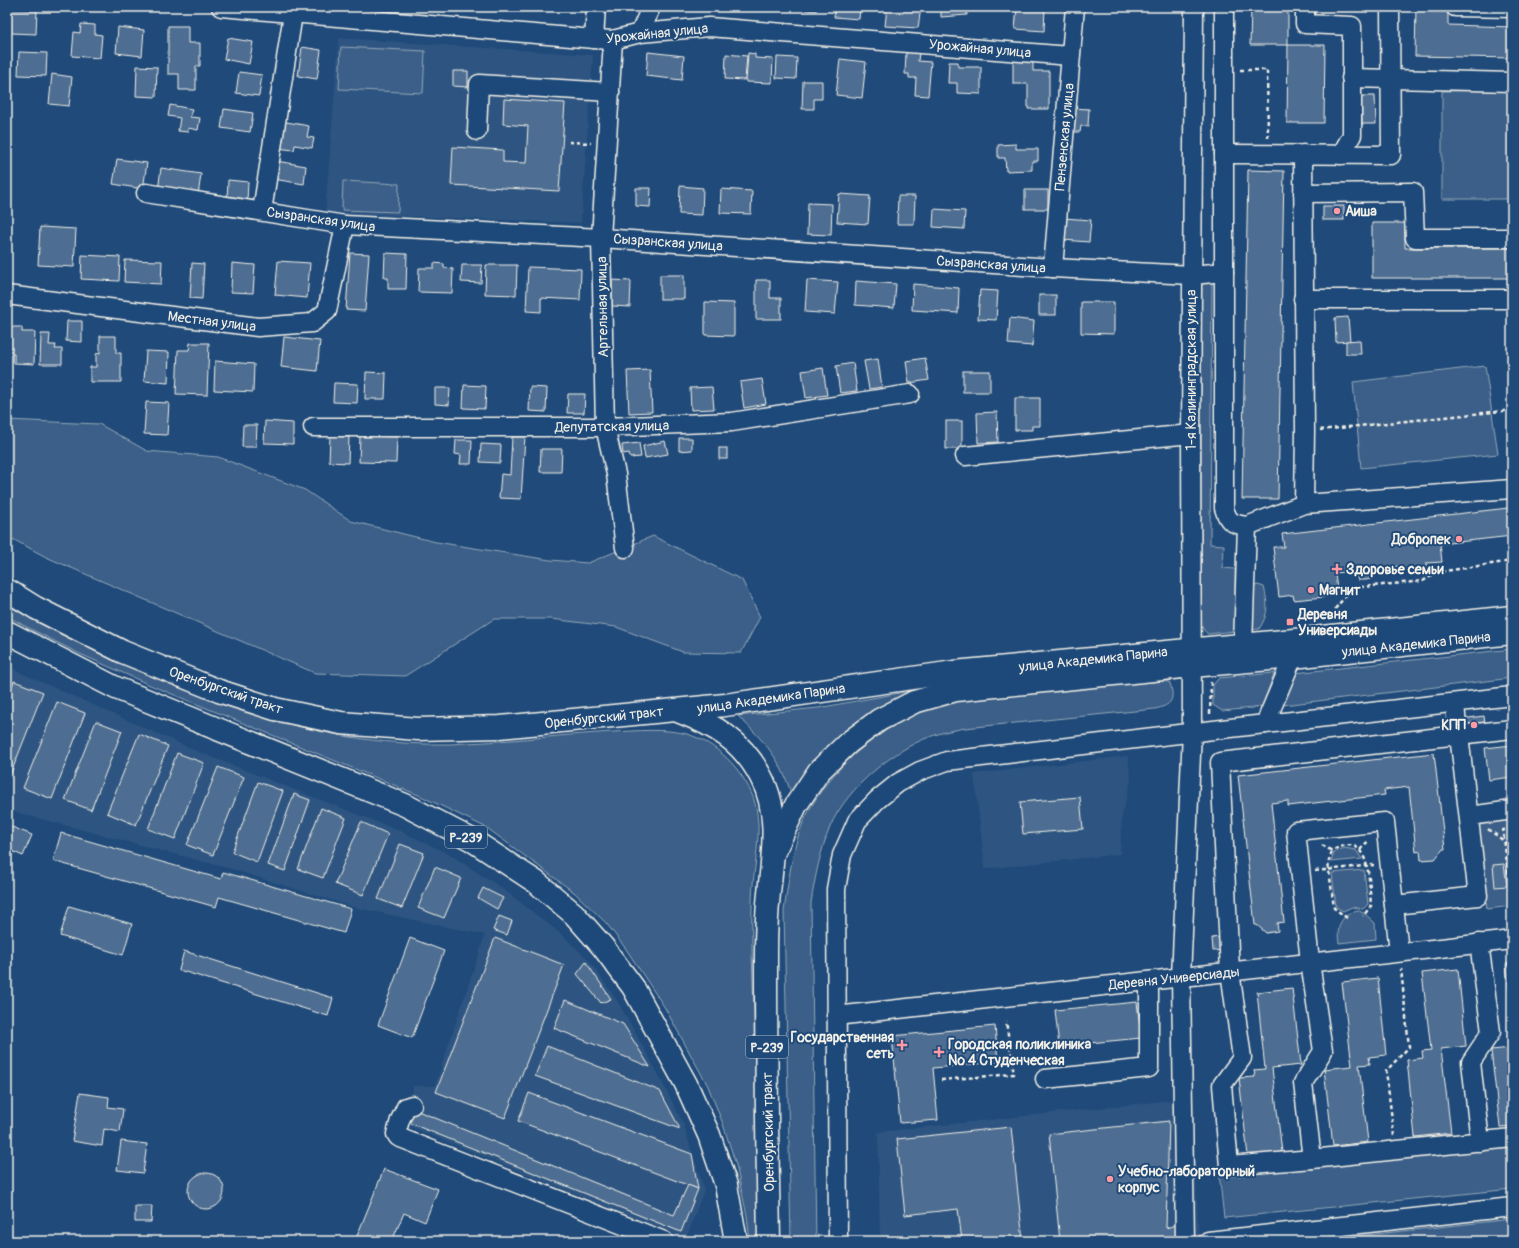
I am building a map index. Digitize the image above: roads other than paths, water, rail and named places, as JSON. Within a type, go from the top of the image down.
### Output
[{"type":"main road","name":"Оренбургский тракт","points":[[7,590],[36,608],[123,652],[218,691],[275,709],[341,723],[418,729],[500,728],[674,710],[704,721],[726,735],[748,756],[762,777],[769,798],[773,822],[773,854],[766,952],[769,1241]]},
{"type":"main road","name":"улица Академика Парина","points":[[773,854],[796,805],[819,771],[860,733],[879,720],[914,702],[956,690],[1192,657],[1243,645],[1512,617]]},
{"type":"main road","name":"Р-239","points":[[7,632],[116,688],[405,805],[472,840],[542,887],[574,914],[604,947],[633,987],[678,1070],[709,1135],[726,1185],[736,1241]]},
{"type":"main road","name":"улица Академика Парина","points":[[674,710],[725,705],[954,672],[1192,657],[1293,657],[1512,633]]},
{"type":"street","name":"Урожайная улица","points":[[221,7],[293,14],[366,14],[594,39],[612,40],[640,33],[709,27],[1070,56]]},
{"type":"street","points":[[594,39],[596,7]]},
{"type":"street","points":[[640,33],[651,7]]},
{"type":"street","name":"Пензенская улица","points":[[1053,268],[1075,7]]},
{"type":"street","name":"1-я Калининградская улица","points":[[1185,1241],[1181,977],[1192,732],[1191,434],[1194,7]]},
{"type":"street","points":[[1224,7],[1224,508],[1227,518],[1235,524],[1247,526],[1304,504],[1512,489]]},
{"type":"street","points":[[1305,7],[1305,24],[1352,26],[1352,135],[1341,156]]},
{"type":"street","points":[[1455,7],[1512,8]]},
{"type":"street","points":[[1224,154],[1303,154],[1341,156],[1391,155],[1391,79],[1386,8]]},
{"type":"street","points":[[262,211],[293,14]]},
{"type":"street","name":"Артельная улица","points":[[612,40],[601,238],[605,427],[616,474],[625,548]]},
{"type":"street","points":[[1351,78],[1512,82]]},
{"type":"street","points":[[477,131],[479,84],[610,92]]},
{"type":"street","points":[[1303,154],[1305,431],[1304,504]]},
{"type":"street","points":[[1303,193],[1413,192],[1414,238],[1512,238]]},
{"type":"street","name":"Сызранская улица","points":[[146,193],[345,225],[601,238],[1053,268],[1192,275],[1224,272]]},
{"type":"street","name":"Местная улица","points":[[7,295],[258,327],[312,323],[327,311],[345,225]]},
{"type":"street","points":[[1303,299],[1512,299]]},
{"type":"street","name":"Депутатская улица","points":[[313,427],[605,427],[732,422],[910,394]]},
{"type":"street","points":[[965,456],[1191,434]]},
{"type":"street","points":[[1243,645],[1247,526]]},
{"type":"street","points":[[1265,724],[1293,657]]},
{"type":"street","points":[[838,1241],[836,889],[842,854],[857,821],[877,800],[898,783],[920,771],[947,761],[1512,696]]},
{"type":"street","points":[[1394,905],[1478,896],[1470,816],[1455,703]]},
{"type":"street","points":[[1512,729],[1220,762],[1230,972],[1242,1058],[1222,1085],[1229,1166],[1312,1160],[1512,1138]]},
{"type":"street","points":[[1470,816],[1512,810]]},
{"type":"street","points":[[1312,1160],[1303,1083],[1323,1051],[1310,962],[1296,831],[1385,822],[1399,952]]},
{"type":"street","name":"Деревня Универсиады","points":[[836,1016],[1512,940]]},
{"type":"street","points":[[1479,943],[1491,1032],[1471,1062],[1480,1142]]},
{"type":"street","points":[[1045,1079],[1150,1068],[1149,981]]},
{"type":"street","points":[[412,1105],[406,1107],[400,1120],[396,1134],[398,1137],[664,1241]]},
{"type":"street","points":[[1208,1241],[1512,1207]]},
{"type":"place","name":"Аиша","points":[[1337,211]]},
{"type":"place","name":"Добропек","points":[[1459,539]]},
{"type":"place","name":"Здоровье семьи","points":[[1337,569]]},
{"type":"place","name":"Магнит","points":[[1311,590]]},
{"type":"place","name":"Деревня Универсиады","points":[[1290,622]]},
{"type":"place","name":"КПП","points":[[1474,725]]},
{"type":"place","name":"Государственная сеть","points":[[902,1045]]},
{"type":"place","name":"Городская поликлиника № 4 Студенческая","points":[[939,1052]]},
{"type":"place","name":"Учебно-лабораторный корпус","points":[[1110,1179]]}]
